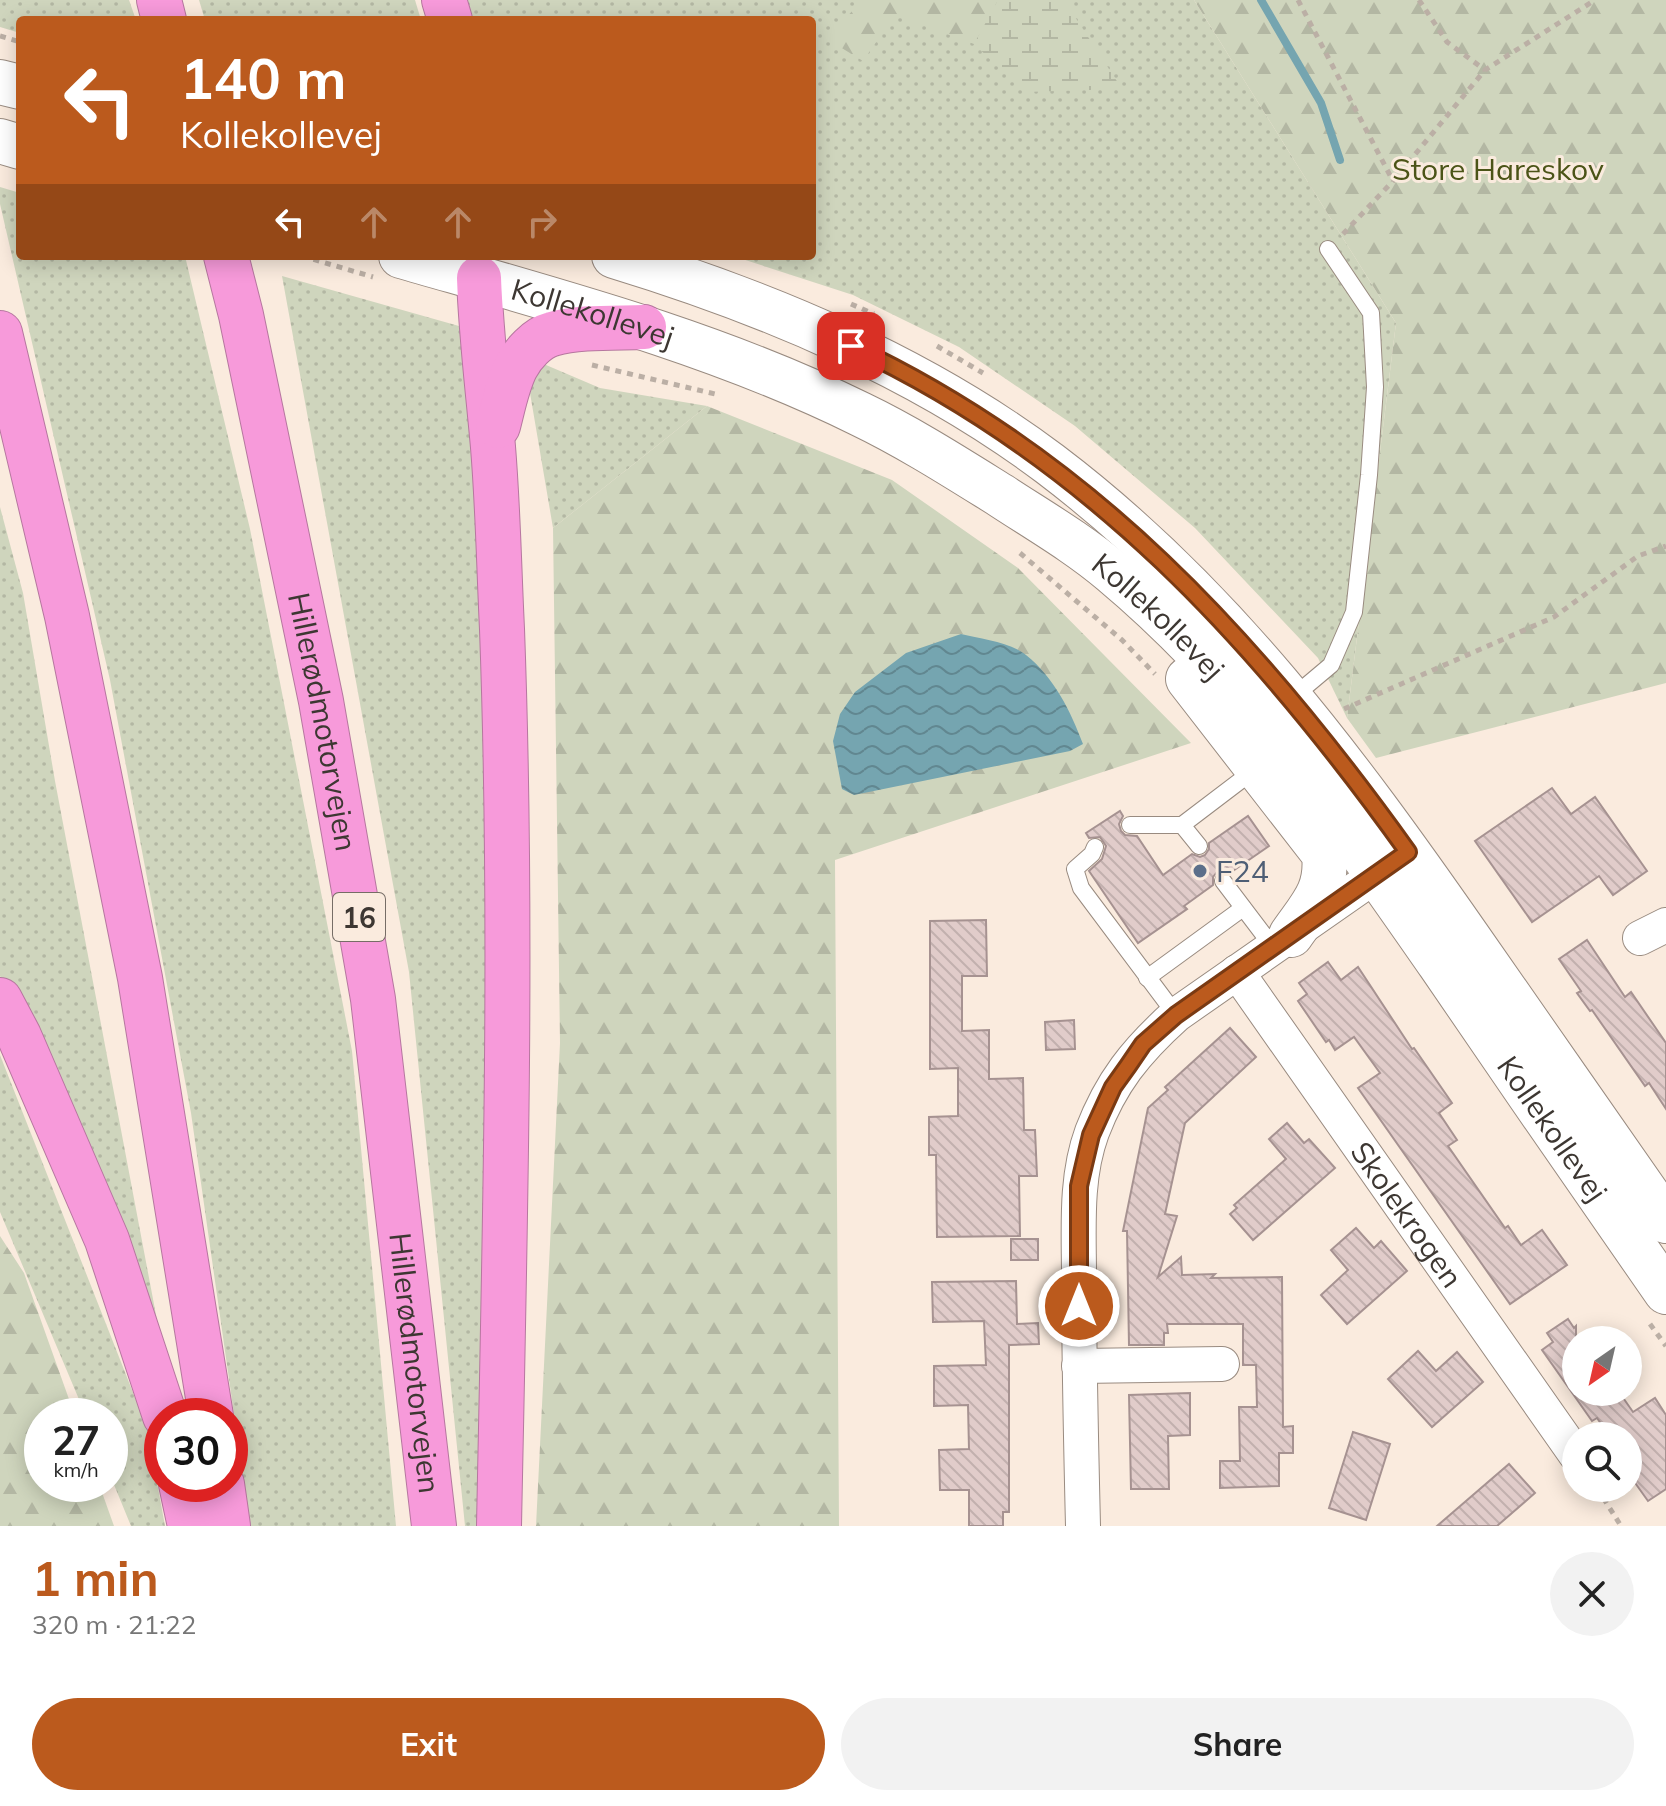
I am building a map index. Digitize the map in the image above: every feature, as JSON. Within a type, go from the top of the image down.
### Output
[{"type":"highway","name":"Hillerødmotorvejen","points":[[227,260],[321,701],[373,999],[434,1526]]},
{"type":"highway","points":[[476,267],[493,448],[502,630],[507,900],[507,1100],[499,1526]]},
{"type":"highway","points":[[493,448],[516,367],[542,339],[551,334],[644,327]]},
{"type":"highway","points":[[0,333],[67,616],[140,978],[208,1398]]},
{"type":"highway","points":[[0,1000],[19,1036],[107,1240],[159,1398]]},
{"type":"highway","points":[[185,1502],[190,1526]]},
{"type":"highway","points":[[225,1502],[228,1526]]},
{"type":"street","name":"Kollekollevej","points":[[428,260],[476,267],[644,327],[778,377],[862,415],[977,481],[1055,530],[1110,570],[1211,663],[1393,863],[1666,1221]]},
{"type":"street","name":"Kollekollevej","points":[[626,260],[716,290],[811,328],[926,385],[990,423],[1051,465],[1141,540],[1191,587],[1292,698],[1658,1307]]},
{"type":"street","points":[[1110,570],[1162,646],[1324,854],[1326,874],[1319,893],[1282,941]]},
{"type":"street","points":[[1083,1526],[1079,1186],[1091,1135],[1120,1076],[1143,1044],[1176,1015],[1393,863]]},
{"type":"street","name":"Skolekrogen","points":[[1237,972],[1562,1435]]},
{"type":"street","points":[[1079,1366],[1222,1364]]},
{"type":"lane","points":[[1292,698],[1331,665],[1354,612],[1369,475],[1375,387],[1371,313],[1328,249]]},
{"type":"lane","points":[[1130,825],[1182,825],[1258,767]]},
{"type":"lane","points":[[1182,825],[1199,846]]},
{"type":"lane","points":[[1095,847],[1092,854],[1075,869],[1081,888],[1176,1015]]},
{"type":"lane","points":[[1223,881],[1243,908],[1282,941]]},
{"type":"lane","points":[[1147,978],[1243,908]]},
{"type":"path","points":[[1298,0],[1393,181]]},
{"type":"path","points":[[1419,0],[1447,42],[1485,70]]},
{"type":"path","points":[[1328,249],[1393,181],[1485,70],[1595,0]]},
{"type":"path","points":[[542,339],[569,356],[598,367],[720,395]]},
{"type":"path","points":[[1345,708],[1554,617],[1638,556],[1666,546]]},
{"type":"path","points":[[1012,547],[1122,640],[1162,681]]},
{"type":"path","points":[[1658,1307],[1666,1346]]},
{"type":"path","points":[[1606,1502],[1621,1526]]},
{"type":"green space","points":[[0,0],[129,0],[135,16],[16,16],[16,32],[0,27]]},
{"type":"green space","points":[[199,0],[415,0],[420,16],[204,16]]},
{"type":"green space","points":[[465,0],[1194,0],[1396,323],[1347,718],[1318,658],[1195,528],[1075,426],[959,347],[853,295],[745,260],[816,260],[816,16],[467,16]]},
{"type":"green space","points":[[862,0],[998,0],[974,44],[895,15],[863,61],[827,39]]},
{"type":"green space","points":[[998,0],[1064,0],[1122,89],[1025,92],[974,44]]},
{"type":"green space","name":"Store Hareskov","points":[[1194,0],[1666,0],[1666,683],[1376,758],[1347,718],[1396,323]]},
{"type":"green space","points":[[0,187],[16,192],[16,260],[186,260],[250,529],[352,1051],[396,1526],[250,1526],[247,1502],[248,1398],[232,1398],[191,1113],[110,680],[0,204]]},
{"type":"green space","points":[[282,276],[466,328],[507,900],[481,1526],[465,1526],[409,972]]},
{"type":"green space","points":[[539,362],[600,388],[707,406],[553,528],[530,393]]},
{"type":"green space","points":[[707,406],[892,480],[1018,568],[1191,743],[835,860],[839,1526],[536,1526],[560,1043],[553,528]]},
{"type":"green space","points":[[0,507],[23,593],[55,781],[160,1336],[81,1138],[0,976]]},
{"type":"green space","points":[[0,1055],[144,1420],[144,1502],[161,1502],[165,1526],[131,1526],[121,1502],[128,1502],[128,1398],[78,1398],[0,1212]]},
{"type":"green space","points":[[0,1236],[24,1273],[69,1398],[24,1398],[24,1502],[105,1502],[114,1526],[0,1526]]},
{"type":"water","points":[[961,634],[1012,647],[1036,664],[1060,696],[1083,744],[1070,751],[854,795],[842,789],[833,741],[840,714],[855,692],[906,653]]},
{"type":"building","points":[[1552,788],[1571,814],[1595,797],[1647,871],[1613,895],[1599,876],[1532,922],[1475,841]]},
{"type":"building","points":[[1120,811],[1123,816],[1119,824],[1121,831],[1125,835],[1137,836],[1163,875],[1192,854],[1205,855],[1209,843],[1248,816],[1269,846],[1230,873],[1217,872],[1213,885],[1184,906],[1187,909],[1138,943],[1089,871],[1102,859],[1106,846],[1100,837],[1089,838],[1086,833]]},
{"type":"building","points":[[986,920],[987,976],[962,976],[962,1031],[989,1030],[989,1079],[1023,1078],[1024,1130],[1035,1130],[1037,1176],[1019,1176],[1020,1236],[937,1237],[936,1155],[929,1155],[929,1117],[958,1116],[958,1068],[930,1069],[930,921]]},
{"type":"building","points":[[1587,940],[1625,997],[1631,992],[1666,1043],[1666,1109],[1649,1083],[1645,1086],[1577,993],[1581,991],[1559,959]]},
{"type":"building","points":[[1328,962],[1341,980],[1358,967],[1452,1103],[1439,1113],[1457,1140],[1448,1146],[1505,1228],[1508,1226],[1521,1245],[1542,1230],[1567,1265],[1510,1304],[1358,1088],[1380,1073],[1354,1037],[1335,1050],[1298,1001],[1307,994],[1299,983]]},
{"type":"building","points":[[1074,1020],[1075,1049],[1046,1050],[1045,1022]]},
{"type":"building","points":[[1230,1028],[1256,1057],[1185,1123],[1165,1214],[1177,1216],[1158,1277],[1181,1257],[1182,1275],[1215,1274],[1211,1278],[1282,1277],[1283,1427],[1293,1426],[1293,1453],[1279,1453],[1279,1486],[1220,1488],[1220,1461],[1240,1461],[1239,1407],[1257,1407],[1256,1365],[1243,1365],[1243,1324],[1167,1324],[1164,1345],[1129,1345],[1127,1231],[1123,1231],[1148,1108],[1168,1090],[1165,1087]]},
{"type":"building","points":[[1287,1123],[1304,1143],[1309,1139],[1335,1168],[1253,1240],[1230,1214],[1237,1208],[1234,1205],[1286,1159],[1269,1139]]},
{"type":"building","points":[[1356,1228],[1374,1248],[1381,1241],[1407,1271],[1347,1324],[1321,1295],[1348,1270],[1331,1250]]},
{"type":"building","points":[[1011,1239],[1038,1239],[1038,1260],[1011,1260]]},
{"type":"building","points":[[1016,1281],[1017,1324],[1038,1323],[1039,1344],[1009,1345],[1009,1512],[1003,1512],[1003,1526],[969,1526],[969,1490],[940,1490],[939,1450],[969,1449],[968,1405],[934,1406],[934,1366],[986,1365],[984,1321],[933,1322],[932,1282]]},
{"type":"building","points":[[1568,1319],[1573,1326],[1562,1326],[1562,1378],[1542,1350],[1553,1342],[1547,1333]]},
{"type":"building","points":[[1418,1351],[1436,1371],[1457,1352],[1483,1382],[1432,1427],[1388,1379]]},
{"type":"building","points":[[1190,1393],[1190,1435],[1168,1436],[1169,1489],[1131,1489],[1129,1395]]},
{"type":"building","points":[[1655,1398],[1666,1415],[1666,1489],[1648,1501],[1642,1493],[1642,1422],[1600,1422],[1597,1418],[1592,1421],[1581,1406],[1629,1406],[1633,1412]]},
{"type":"building","points":[[1353,1432],[1390,1444],[1366,1520],[1329,1508]]},
{"type":"building","points":[[1509,1464],[1535,1493],[1497,1526],[1437,1526]]},
{"type":"waterway","points":[[1261,0],[1321,103],[1340,160]]},
{"type":"place","name":"F24","points":[[1200,871]]},
{"type":"route","points":[[851,346],[990,423],[1051,465],[1141,540],[1191,587],[1292,698],[1408,852],[1176,1015],[1143,1044],[1113,1087],[1091,1135],[1079,1186],[1079,1306]]}]
